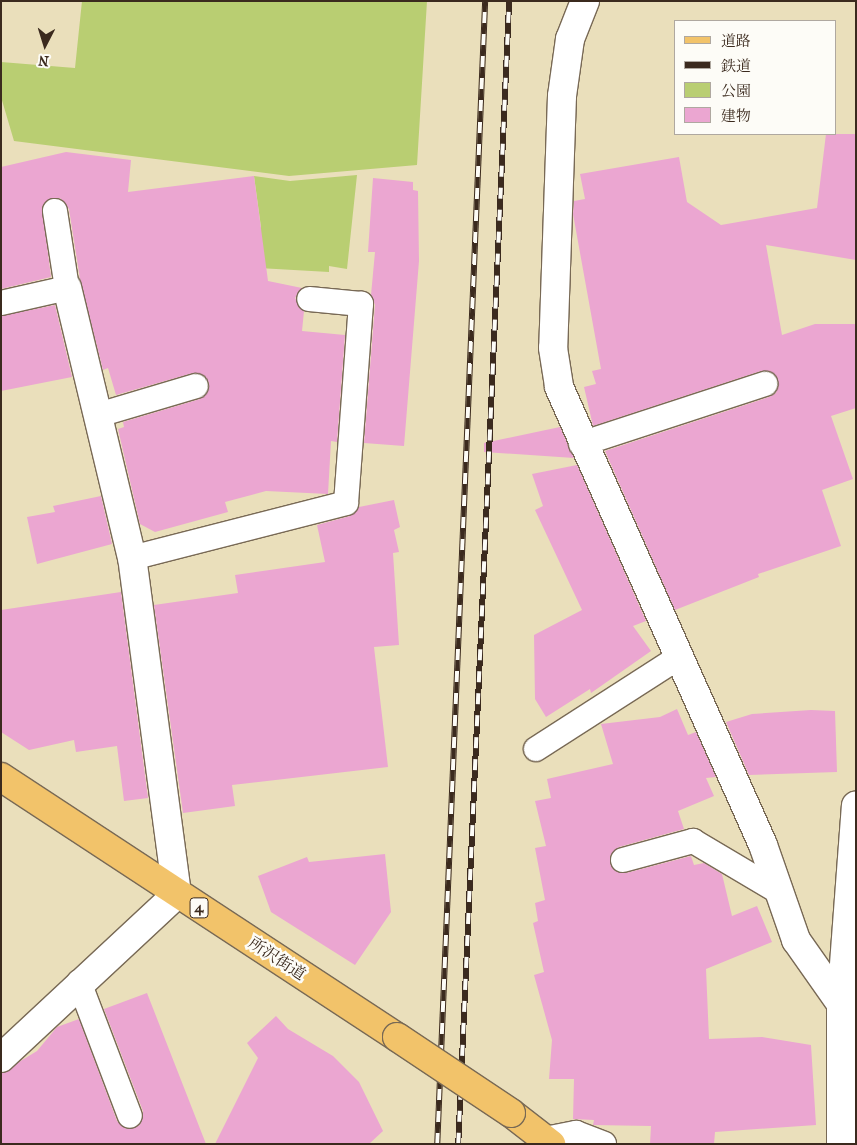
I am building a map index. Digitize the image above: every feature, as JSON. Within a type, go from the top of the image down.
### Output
[{"type":"main road","name":"所沢街道","points":[[1,777],[511,1113],[548,1142]]},
{"type":"street","points":[[585,1],[570,40],[562,96],[553,310],[559,387],[581,444],[763,845],[796,940],[841,1004]]},
{"type":"street","points":[[1,1058],[79,982],[177,894],[132,558],[67,288]]},
{"type":"street","points":[[841,1144],[848,1040],[841,1004],[856,806]]},
{"type":"lane","points":[[1,303],[67,288],[55,211]]},
{"type":"lane","points":[[132,558],[346,503],[361,304],[309,300]]},
{"type":"lane","points":[[581,444],[764,384]]},
{"type":"lane","points":[[98,415],[196,386]]},
{"type":"lane","points":[[536,749],[678,658]]},
{"type":"lane","points":[[623,860],[693,841],[779,892]]},
{"type":"lane","points":[[79,982],[130,1116]]},
{"type":"lane","points":[[548,1142],[576,1133],[604,1144]]},
{"type":"green space","points":[[82,1],[427,1],[417,165],[289,176],[14,141],[1,97],[1,62],[75,68]]},
{"type":"green space","points":[[357,175],[347,269],[329,266],[329,272],[242,267],[261,227],[254,176],[290,181]]},
{"type":"building","points":[[856,134],[856,260],[766,245],[782,335],[815,324],[856,324],[856,408],[831,416],[853,479],[822,490],[841,546],[758,574],[759,577],[675,610],[605,451],[769,397],[776,393],[778,380],[774,374],[761,371],[593,426],[584,387],[596,384],[592,371],[601,369],[573,214],[574,201],[585,199],[580,174],[679,157],[687,202],[721,225],[817,208],[826,135]]},
{"type":"building","points":[[66,152],[131,160],[128,192],[254,176],[268,281],[302,288],[295,298],[304,311],[302,331],[345,335],[337,442],[331,441],[328,494],[266,491],[225,502],[228,512],[155,532],[140,524],[118,429],[124,427],[123,422],[200,399],[209,383],[205,376],[193,373],[116,395],[108,368],[103,370],[80,279],[69,209],[60,198],[52,198],[42,207],[51,277],[1,289],[1,167]]},
{"type":"building","points":[[373,178],[413,182],[413,190],[418,191],[419,261],[404,446],[364,443],[375,305],[371,295],[375,252],[368,252]]},
{"type":"building","points":[[55,305],[72,377],[1,391],[1,316]]},
{"type":"building","points":[[560,427],[574,458],[484,452],[484,443]]},
{"type":"building","points":[[577,465],[646,621],[633,626],[651,651],[591,693],[590,689],[546,717],[535,699],[534,635],[582,610],[535,510],[543,506],[532,474]]},
{"type":"building","points":[[101,496],[112,544],[37,564],[27,517],[55,512],[53,506]]},
{"type":"building","points":[[394,500],[400,527],[394,530],[399,552],[393,553],[399,645],[374,647],[388,767],[232,785],[235,806],[183,813],[154,605],[238,593],[235,575],[325,562],[317,525],[350,516],[359,507]]},
{"type":"building","points":[[121,592],[148,798],[124,801],[117,746],[76,752],[74,740],[29,750],[1,732],[1,610]]},
{"type":"building","points":[[677,709],[688,735],[696,732],[716,777],[706,778],[714,796],[678,811],[684,829],[619,847],[610,856],[610,864],[626,873],[691,856],[694,865],[704,863],[722,874],[732,916],[757,906],[772,942],[706,969],[709,1039],[762,1037],[811,1045],[816,1125],[715,1132],[714,1144],[650,1144],[651,1126],[593,1125],[594,1120],[573,1119],[574,1079],[549,1079],[552,1040],[534,975],[544,972],[533,923],[538,921],[535,903],[545,900],[535,848],[546,846],[535,801],[551,798],[547,779],[613,764],[601,724],[660,717]]},
{"type":"building","points":[[811,710],[835,711],[837,772],[749,775],[726,722],[752,714]]},
{"type":"building","points":[[385,854],[391,912],[355,965],[271,912],[258,876],[307,857],[309,862]]},
{"type":"building","points":[[147,993],[206,1144],[1,1144],[1,1073],[37,1051],[57,1027],[79,1019],[117,1121],[127,1129],[140,1125],[143,1111],[104,1009]]},
{"type":"building","points":[[276,1016],[288,1029],[333,1056],[359,1082],[383,1131],[369,1144],[215,1144],[258,1058],[247,1043]]},
{"type":"railway","points":[[437,1144],[485,1]]},
{"type":"railway","points":[[458,1144],[509,1]]}]
